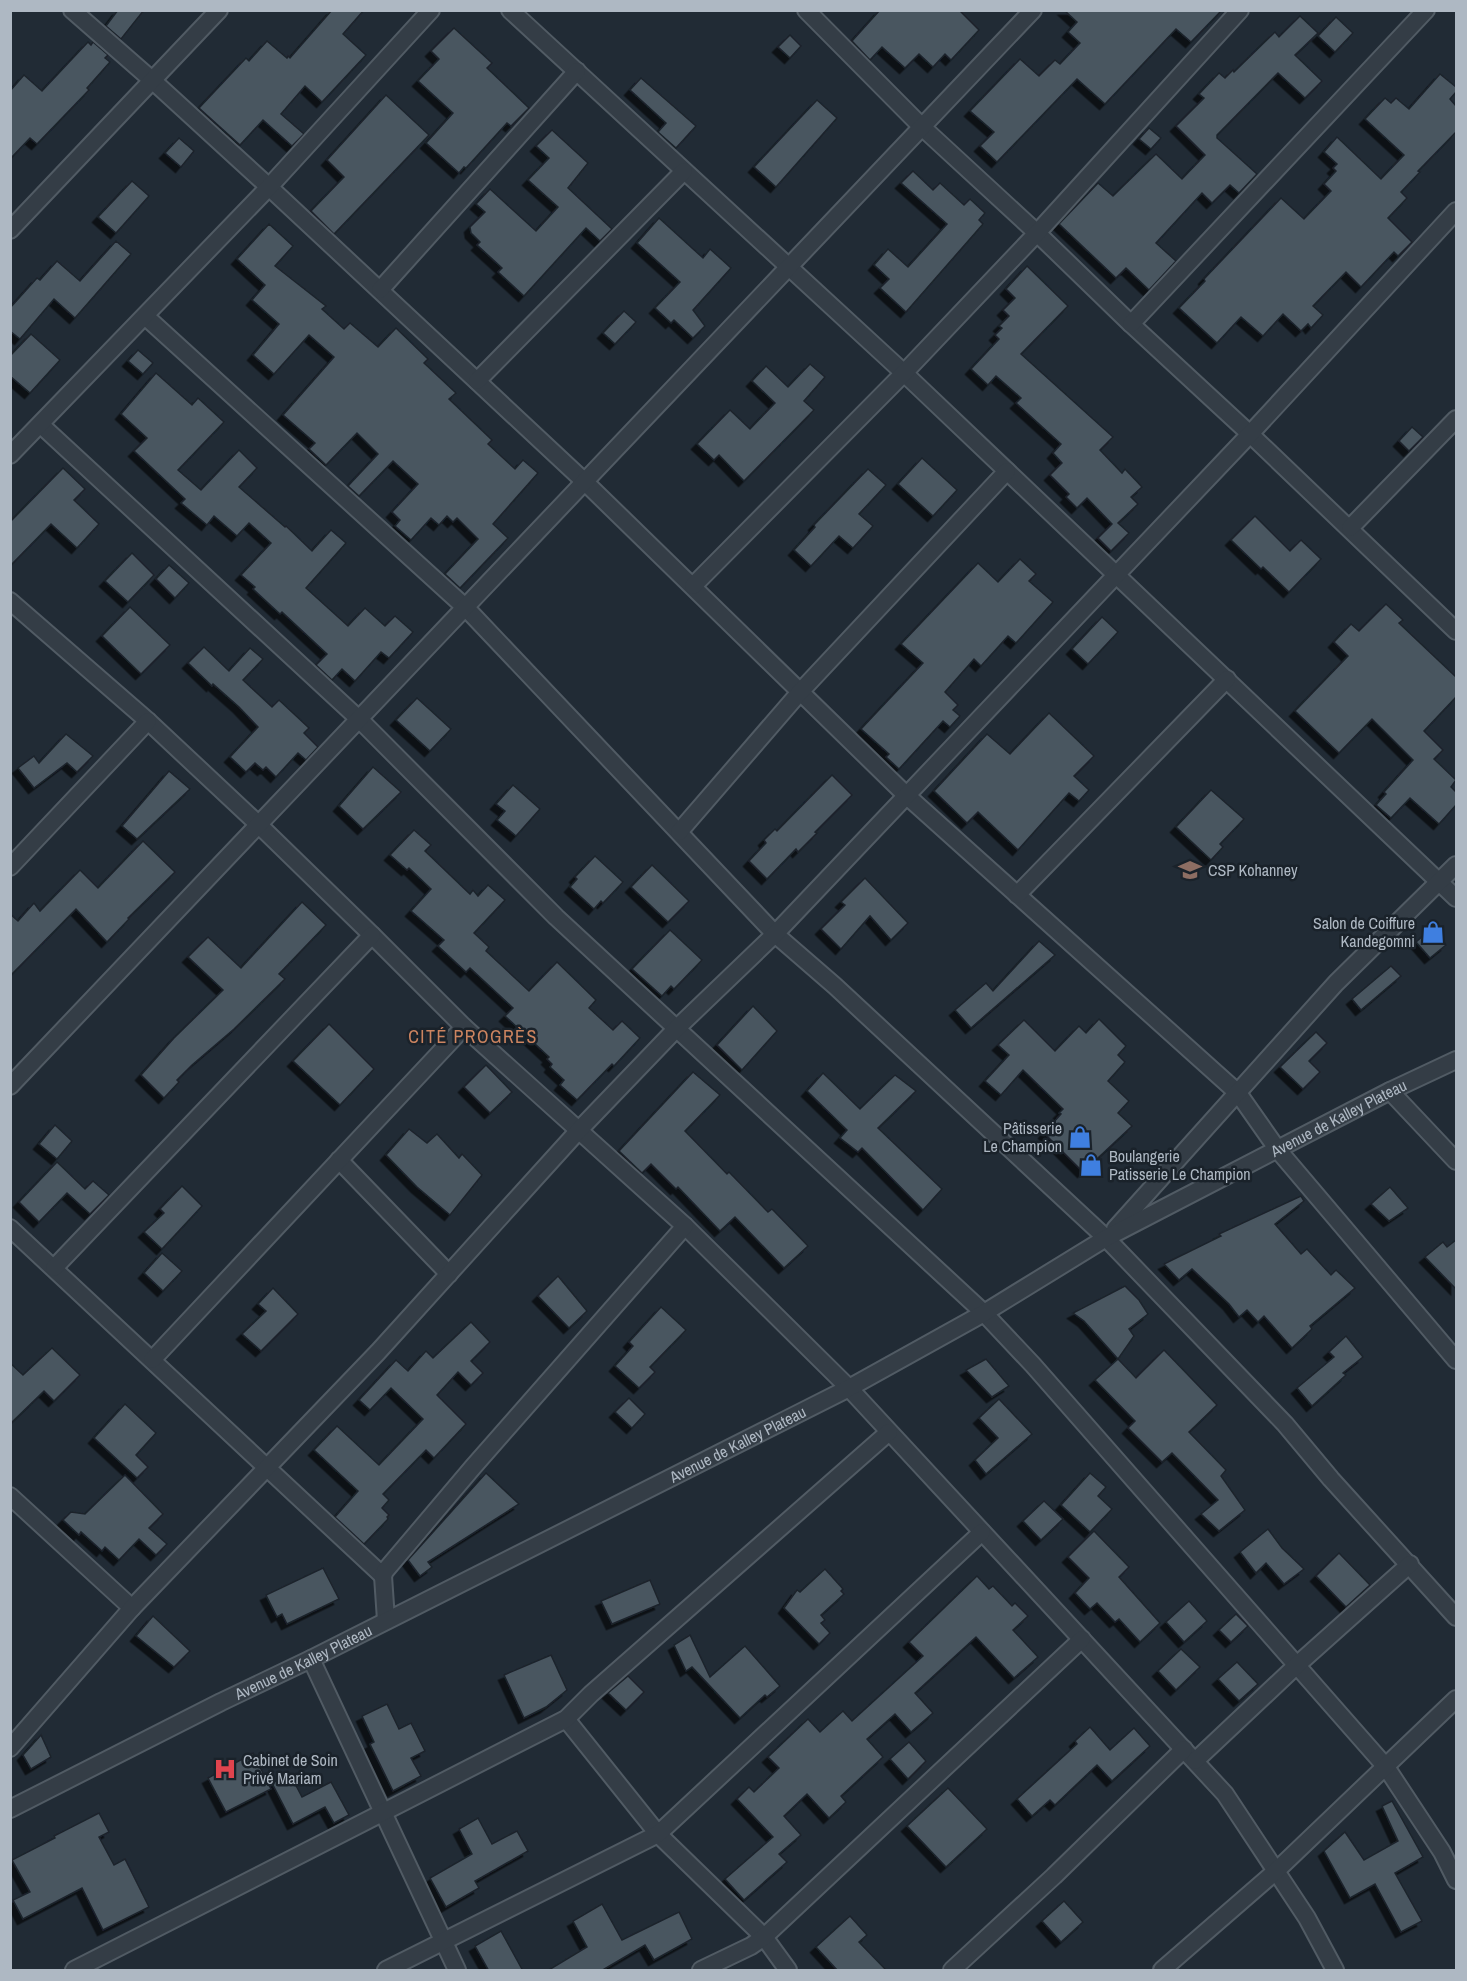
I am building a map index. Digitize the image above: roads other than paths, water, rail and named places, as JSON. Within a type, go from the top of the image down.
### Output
[{"type":"street","points":[[72,10],[269,187],[585,482],[906,795],[1238,1093],[1278,1149],[1456,1360]]},
{"type":"street","points":[[10,230],[219,10]]},
{"type":"street","points":[[10,455],[269,187],[431,10]]},
{"type":"street","points":[[510,10],[903,373],[1456,898]]},
{"type":"street","points":[[10,1086],[1033,10]]},
{"type":"street","points":[[693,586],[1037,233],[1240,10]]},
{"type":"street","points":[[1131,324],[1426,10]]},
{"type":"street","points":[[814,13],[922,127],[1454,624]]},
{"type":"street","points":[[380,290],[576,71]]},
{"type":"street","points":[[477,381],[684,171]]},
{"type":"street","points":[[10,1748],[132,1608],[449,1274],[579,1130],[676,1029],[776,934],[1250,434],[1456,212]]},
{"type":"street","points":[[145,316],[466,608],[776,934],[1106,1238],[1285,1424],[1331,1479],[1456,1617]]},
{"type":"street","points":[[1350,528],[1456,419]]},
{"type":"street","points":[[41,425],[360,720],[556,917],[984,1313],[1033,1365],[1386,1767],[1442,1852],[1456,1880]]},
{"type":"street","points":[[679,832],[800,692],[1007,471]]},
{"type":"street","points":[[10,601],[148,721],[259,825],[464,1028],[685,1226],[849,1388],[1225,1794],[1307,1918],[1335,1971]]},
{"type":"street","points":[[1017,895],[1227,679]]},
{"type":"street","points":[[10,867],[148,721]]},
{"type":"street","points":[[1106,1238],[1336,983],[1456,865]]},
{"type":"street","points":[[54,1268],[372,935]]},
{"type":"street","points":[[153,1360],[464,1028]]},
{"type":"street","name":"Avenue de Kalley Plateau","points":[[10,1809],[849,1388],[984,1313],[1106,1238],[1390,1091],[1456,1060]]},
{"type":"street","points":[[1390,1091],[1456,1161]]},
{"type":"street","points":[[339,1161],[449,1274]]},
{"type":"street","points":[[383,1576],[473,1467],[685,1226]]},
{"type":"street","points":[[10,1228],[383,1576],[386,1620]]},
{"type":"street","points":[[74,1971],[566,1719],[600,1686],[889,1432]]},
{"type":"street","points":[[13,1504],[132,1608]]},
{"type":"street","points":[[386,1971],[658,1834],[982,1532]]},
{"type":"street","points":[[952,1971],[1190,1755],[1410,1564]]},
{"type":"street","points":[[701,1971],[764,1937],[1082,1639]]},
{"type":"street","points":[[311,1659],[457,1971]]},
{"type":"street","points":[[1162,1971],[1276,1871],[1456,1699]]},
{"type":"street","points":[[566,1719],[658,1834],[764,1937],[788,1971]]},
{"type":"place","name":"CSP Kohanney","points":[[1190,870]]},
{"type":"place","name":"Salon de Coiffure Kandegomni","points":[[1433,932]]},
{"type":"place","name":"Pâtisserie Le Champion","points":[[1080,1137]]},
{"type":"place","name":"Boulangerie Patisserie Le Champion","points":[[1091,1165]]},
{"type":"place","name":"Cabinet de Soin Privé Mariam","points":[[225,1769]]},
{"type":"district","name":"CITÉ PROGRÈS","points":[[473,1036]]}]
